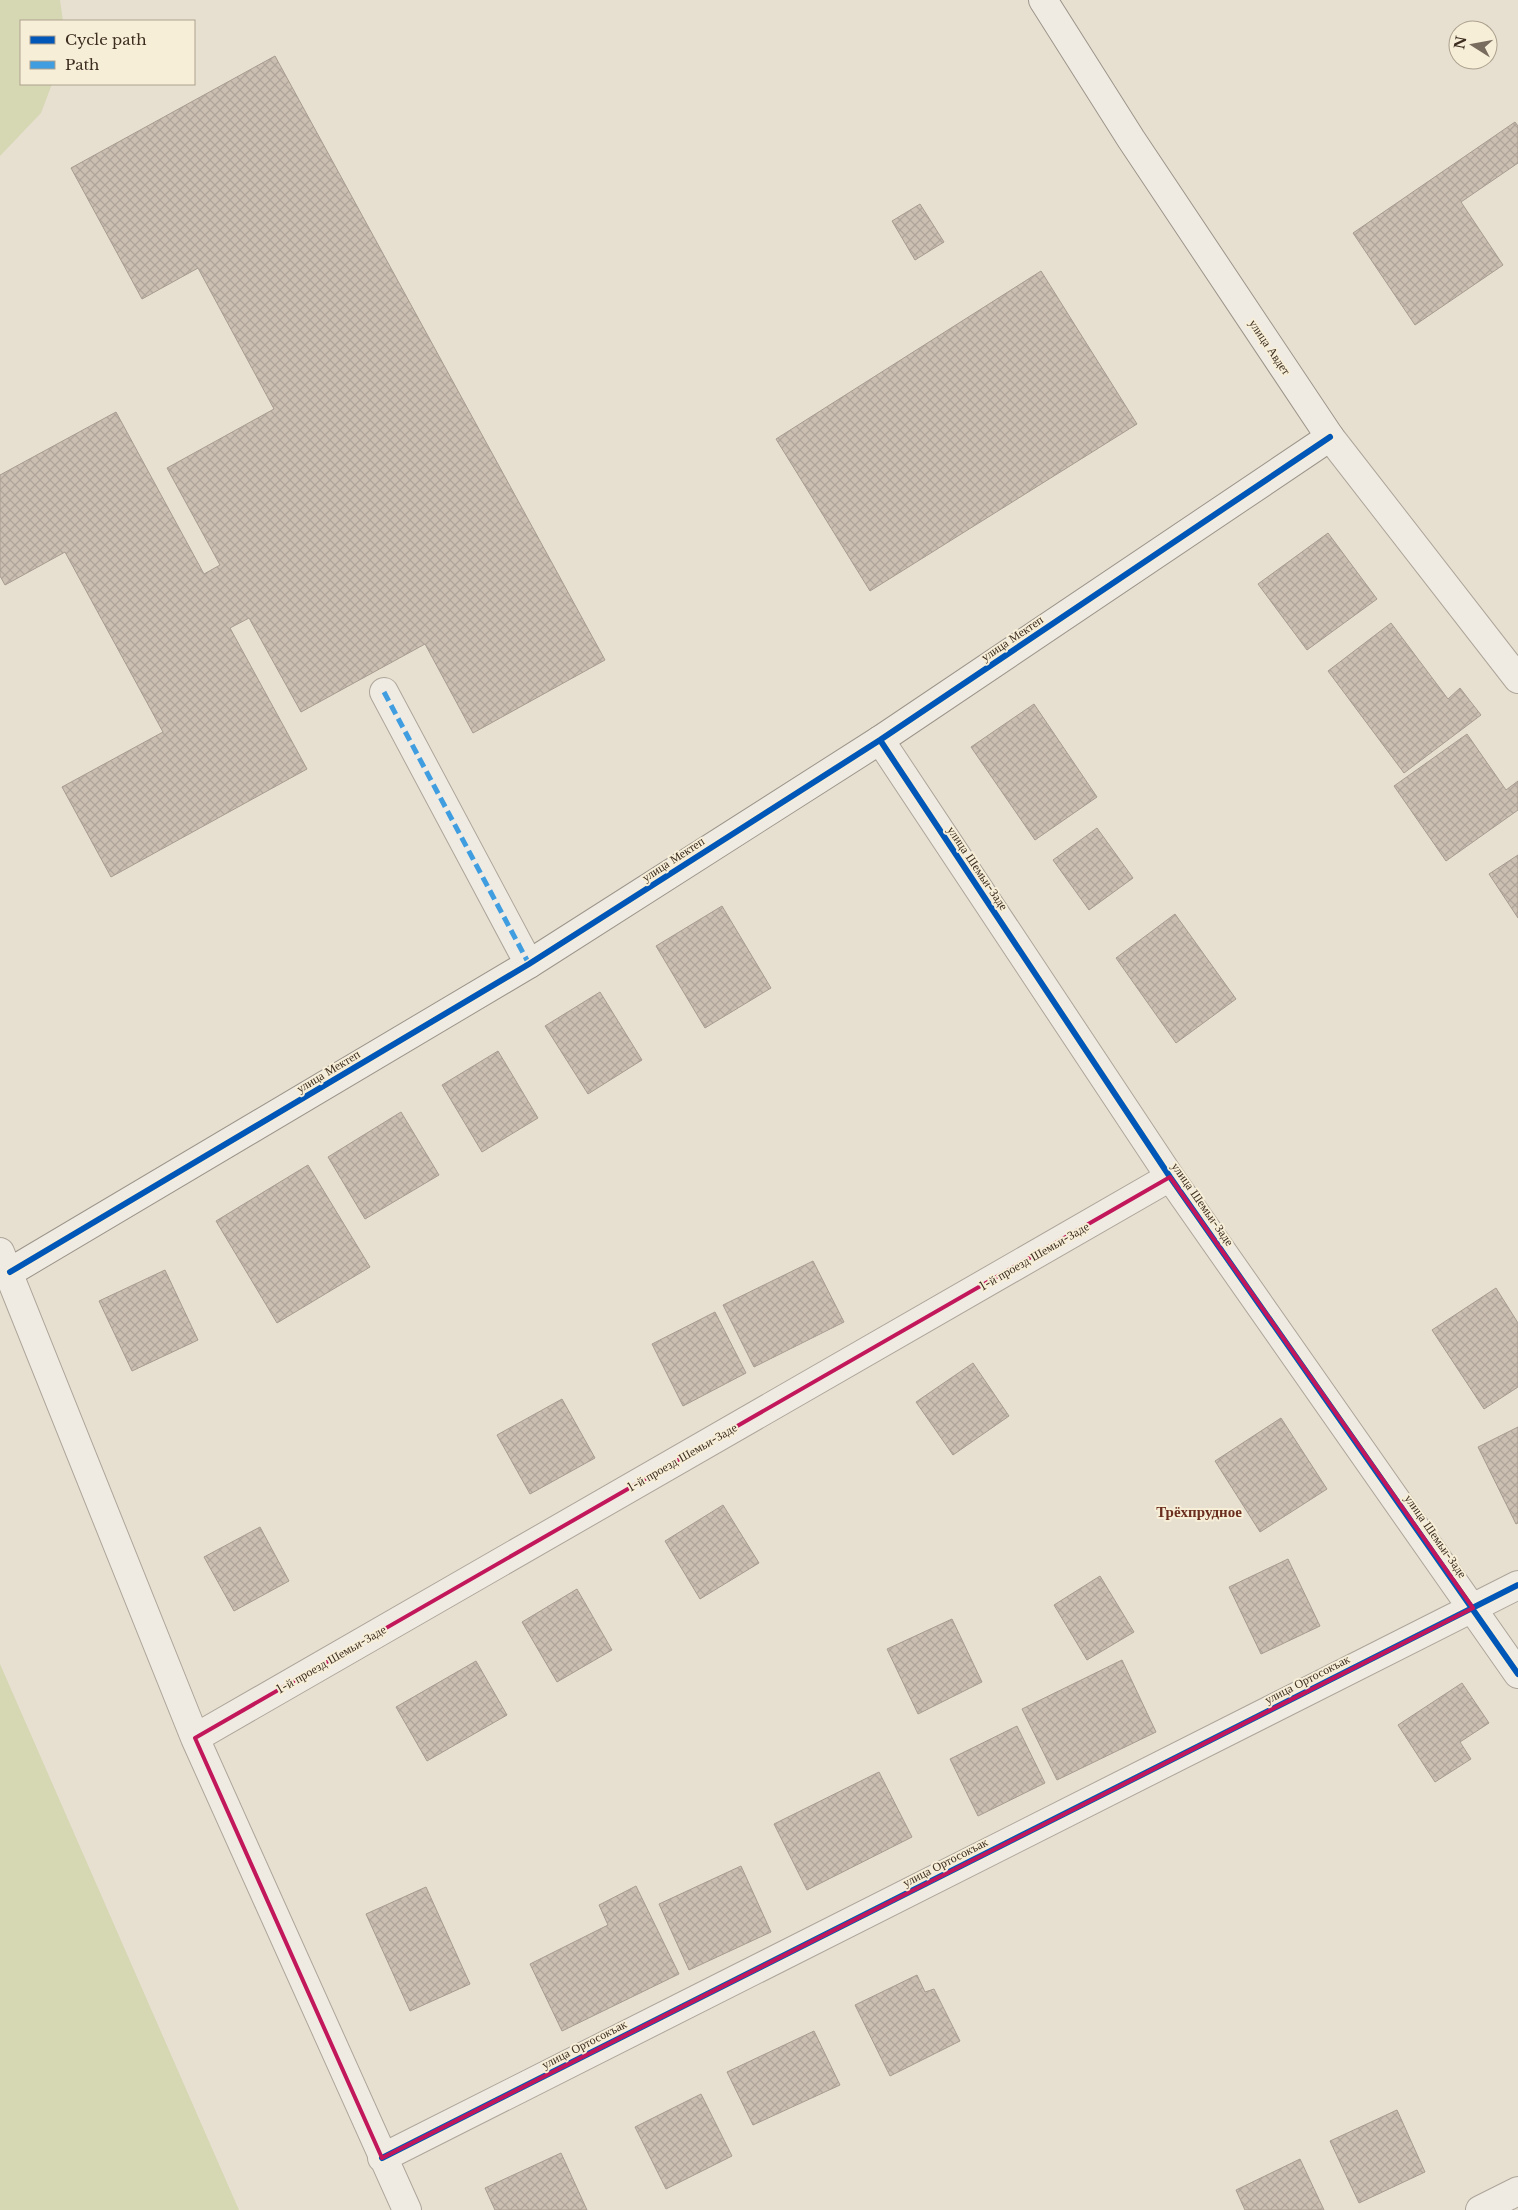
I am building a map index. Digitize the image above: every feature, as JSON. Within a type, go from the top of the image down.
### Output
[{"type":"street","name":"улица Авдет","points":[[1044,0],[1130,138],[1330,437],[1518,679]]},
{"type":"street","name":"улица Мектеп","points":[[5,1262],[529,964],[880,740],[1330,437]]},
{"type":"street","points":[[384,692],[529,964]]},
{"type":"street","name":"улица Шемьи-Заде","points":[[880,740],[1170,1177],[1518,1674]]},
{"type":"street","name":"1-й проезд Шемьи-Заде","points":[[195,1738],[1170,1177]]},
{"type":"street","points":[[5,1262],[195,1738],[407,2210]]},
{"type":"street","name":"улица Ортосокъак","points":[[382,2158],[1518,1585]]},
{"type":"street","points":[[1480,2210],[1518,2191]]},
{"type":"highlighted area","points":[[1170,1177],[1473,1608],[382,2158],[195,1738]]},
{"type":"green space","points":[[0,0],[60,0],[63,20],[20,20],[20,85],[52,85],[41,113],[0,156]]},
{"type":"green space","points":[[0,1664],[239,2210],[0,2210]]},
{"type":"building","points":[[275,56],[605,660],[473,733],[425,644],[301,712],[249,618],[230,628],[307,769],[111,877],[62,787],[163,732],[65,552],[5,585],[0,576],[0,475],[116,412],[204,574],[220,565],[167,468],[274,409],[198,268],[142,299],[71,168]]},
{"type":"building","points":[[1515,122],[1518,126],[1518,163],[1461,202],[1503,265],[1415,325],[1353,233]]},
{"type":"building","points":[[920,204],[944,242],[915,260],[892,221]]},
{"type":"building","points":[[1041,271],[1137,424],[870,591],[776,439]]},
{"type":"building","points":[[1328,533],[1377,599],[1307,650],[1258,584]]},
{"type":"building","points":[[1391,623],[1448,699],[1460,688],[1481,715],[1404,773],[1328,671]]},
{"type":"building","points":[[1034,704],[1097,797],[1035,840],[971,747]]},
{"type":"building","points":[[1467,734],[1506,790],[1518,781],[1518,810],[1446,861],[1394,786]]},
{"type":"building","points":[[1097,828],[1133,878],[1089,910],[1053,860]]},
{"type":"building","points":[[1518,855],[1518,918],[1489,874]]},
{"type":"building","points":[[722,906],[771,988],[705,1028],[656,946]]},
{"type":"building","points":[[1175,914],[1236,999],[1176,1043],[1116,958]]},
{"type":"building","points":[[600,992],[642,1060],[588,1094],[545,1026]]},
{"type":"building","points":[[498,1051],[538,1118],[482,1152],[442,1085]]},
{"type":"building","points":[[401,1112],[439,1175],[365,1219],[328,1157]]},
{"type":"building","points":[[308,1165],[370,1267],[277,1323],[216,1221]]},
{"type":"building","points":[[813,1261],[844,1322],[754,1367],[723,1305]]},
{"type":"building","points":[[165,1270],[198,1340],[132,1371],[99,1301]]},
{"type":"building","points":[[1496,1288],[1518,1323],[1518,1387],[1484,1409],[1432,1330]]},
{"type":"building","points":[[715,1312],[746,1373],[683,1406],[652,1344]]},
{"type":"building","points":[[973,1363],[1009,1416],[953,1455],[916,1402]]},
{"type":"building","points":[[562,1399],[595,1458],[530,1494],[497,1435]]},
{"type":"building","points":[[1281,1418],[1327,1489],[1260,1532],[1215,1461]]},
{"type":"building","points":[[1518,1427],[1518,1523],[1516,1524],[1478,1447]]},
{"type":"building","points":[[723,1505],[759,1563],[700,1599],[665,1541]]},
{"type":"building","points":[[260,1527],[289,1581],[234,1611],[204,1557]]},
{"type":"building","points":[[1288,1559],[1320,1626],[1261,1654],[1229,1587]]},
{"type":"building","points":[[1100,1576],[1134,1632],[1087,1660],[1054,1605]]},
{"type":"building","points":[[577,1589],[612,1650],[557,1682],[522,1622]]},
{"type":"building","points":[[952,1619],[982,1682],[918,1714],[887,1649]]},
{"type":"building","points":[[1122,1660],[1156,1732],[1057,1780],[1022,1709]]},
{"type":"building","points":[[476,1661],[507,1715],[427,1761],[396,1707]]},
{"type":"building","points":[[1462,1683],[1489,1723],[1460,1742],[1471,1759],[1435,1782],[1398,1725]]},
{"type":"building","points":[[1017,1726],[1045,1783],[978,1816],[950,1759]]},
{"type":"building","points":[[879,1772],[912,1837],[807,1890],[774,1824]]},
{"type":"building","points":[[741,1866],[771,1932],[689,1970],[659,1904]]},
{"type":"building","points":[[636,1886],[679,1974],[562,2031],[530,1964],[608,1925],[599,1905]]},
{"type":"building","points":[[426,1887],[470,1984],[410,2011],[366,1914]]},
{"type":"building","points":[[917,1975],[925,1992],[934,1989],[960,2041],[890,2076],[855,2005]]},
{"type":"building","points":[[814,2031],[840,2085],[753,2125],[727,2072]]},
{"type":"building","points":[[701,2094],[732,2156],[666,2189],[635,2127]]},
{"type":"building","points":[[1397,2110],[1425,2172],[1359,2203],[1330,2141]]},
{"type":"building","points":[[561,2153],[587,2210],[495,2210],[485,2188]]},
{"type":"building","points":[[1300,2159],[1324,2210],[1245,2210],[1236,2190]]},
{"type":"marked path","points":[[384,692],[529,964]]},
{"type":"cycle path","points":[[10,1272],[529,964],[880,740],[1330,437]]},
{"type":"cycle path","points":[[880,740],[1170,1177],[1518,1674]]},
{"type":"cycle path","points":[[382,2158],[1518,1585]]},
{"type":"district","name":"Трёхпрудное","points":[[1199,1511]]}]
